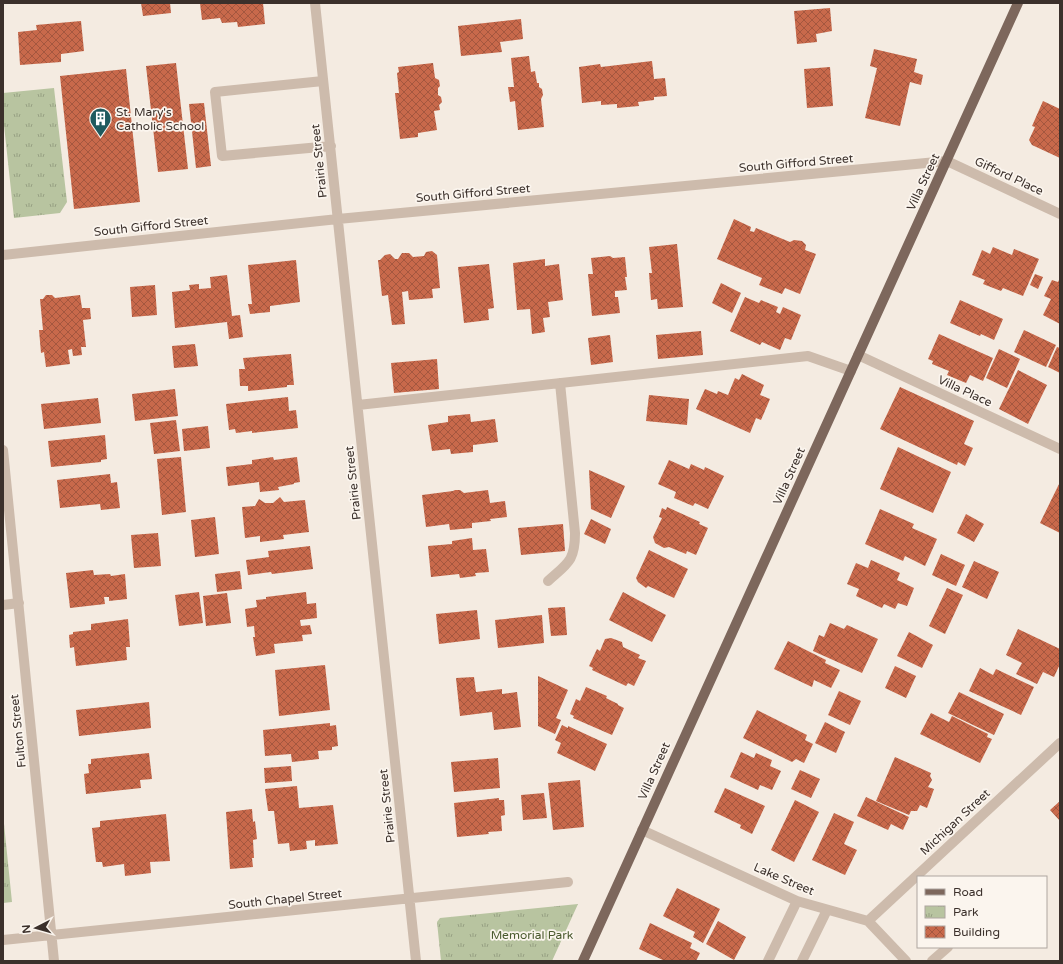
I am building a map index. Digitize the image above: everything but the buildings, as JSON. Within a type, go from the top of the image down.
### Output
[{"type":"main road","name":"Villa Street","points":[[583,961],[1018,3]]},
{"type":"street","name":"Prairie Street","points":[[315,3],[416,961]]},
{"type":"street","points":[[323,81],[215,92],[222,156],[331,146]]},
{"type":"street","name":"Gifford Place","points":[[947,161],[1060,214]]},
{"type":"street","name":"South Gifford Street","points":[[3,255],[338,219],[947,161]]},
{"type":"street","name":"Villa Place","points":[[858,355],[1060,450]]},
{"type":"street","points":[[358,405],[808,356],[851,371]]},
{"type":"street","points":[[548,581],[569,563],[575,549],[575,533],[560,383]]},
{"type":"street","name":"Fulton Street","points":[[3,450],[54,961]]},
{"type":"street","points":[[3,605],[19,603]]},
{"type":"street","name":"Michigan Street","points":[[868,921],[1060,743]]},
{"type":"street","name":"Lake Street","points":[[642,830],[797,901],[868,921]]},
{"type":"street","name":"South Chapel Street","points":[[3,940],[409,900],[568,882]]},
{"type":"street","points":[[768,961],[797,901]]},
{"type":"street","points":[[802,961],[827,910]]},
{"type":"street","points":[[868,921],[906,961]]},
{"type":"street","points":[[932,961],[947,948]]},
{"type":"green space","points":[[54,88],[67,202],[60,213],[14,218],[3,116],[3,93]]},
{"type":"green space","points":[[3,814],[12,902],[3,903]]},
{"type":"green space","name":"Memorial Park","points":[[578,904],[552,961],[441,961],[437,922],[440,918]]},
{"type":"place","name":"St. Mary's Catholic School","points":[[100,138]]}]
